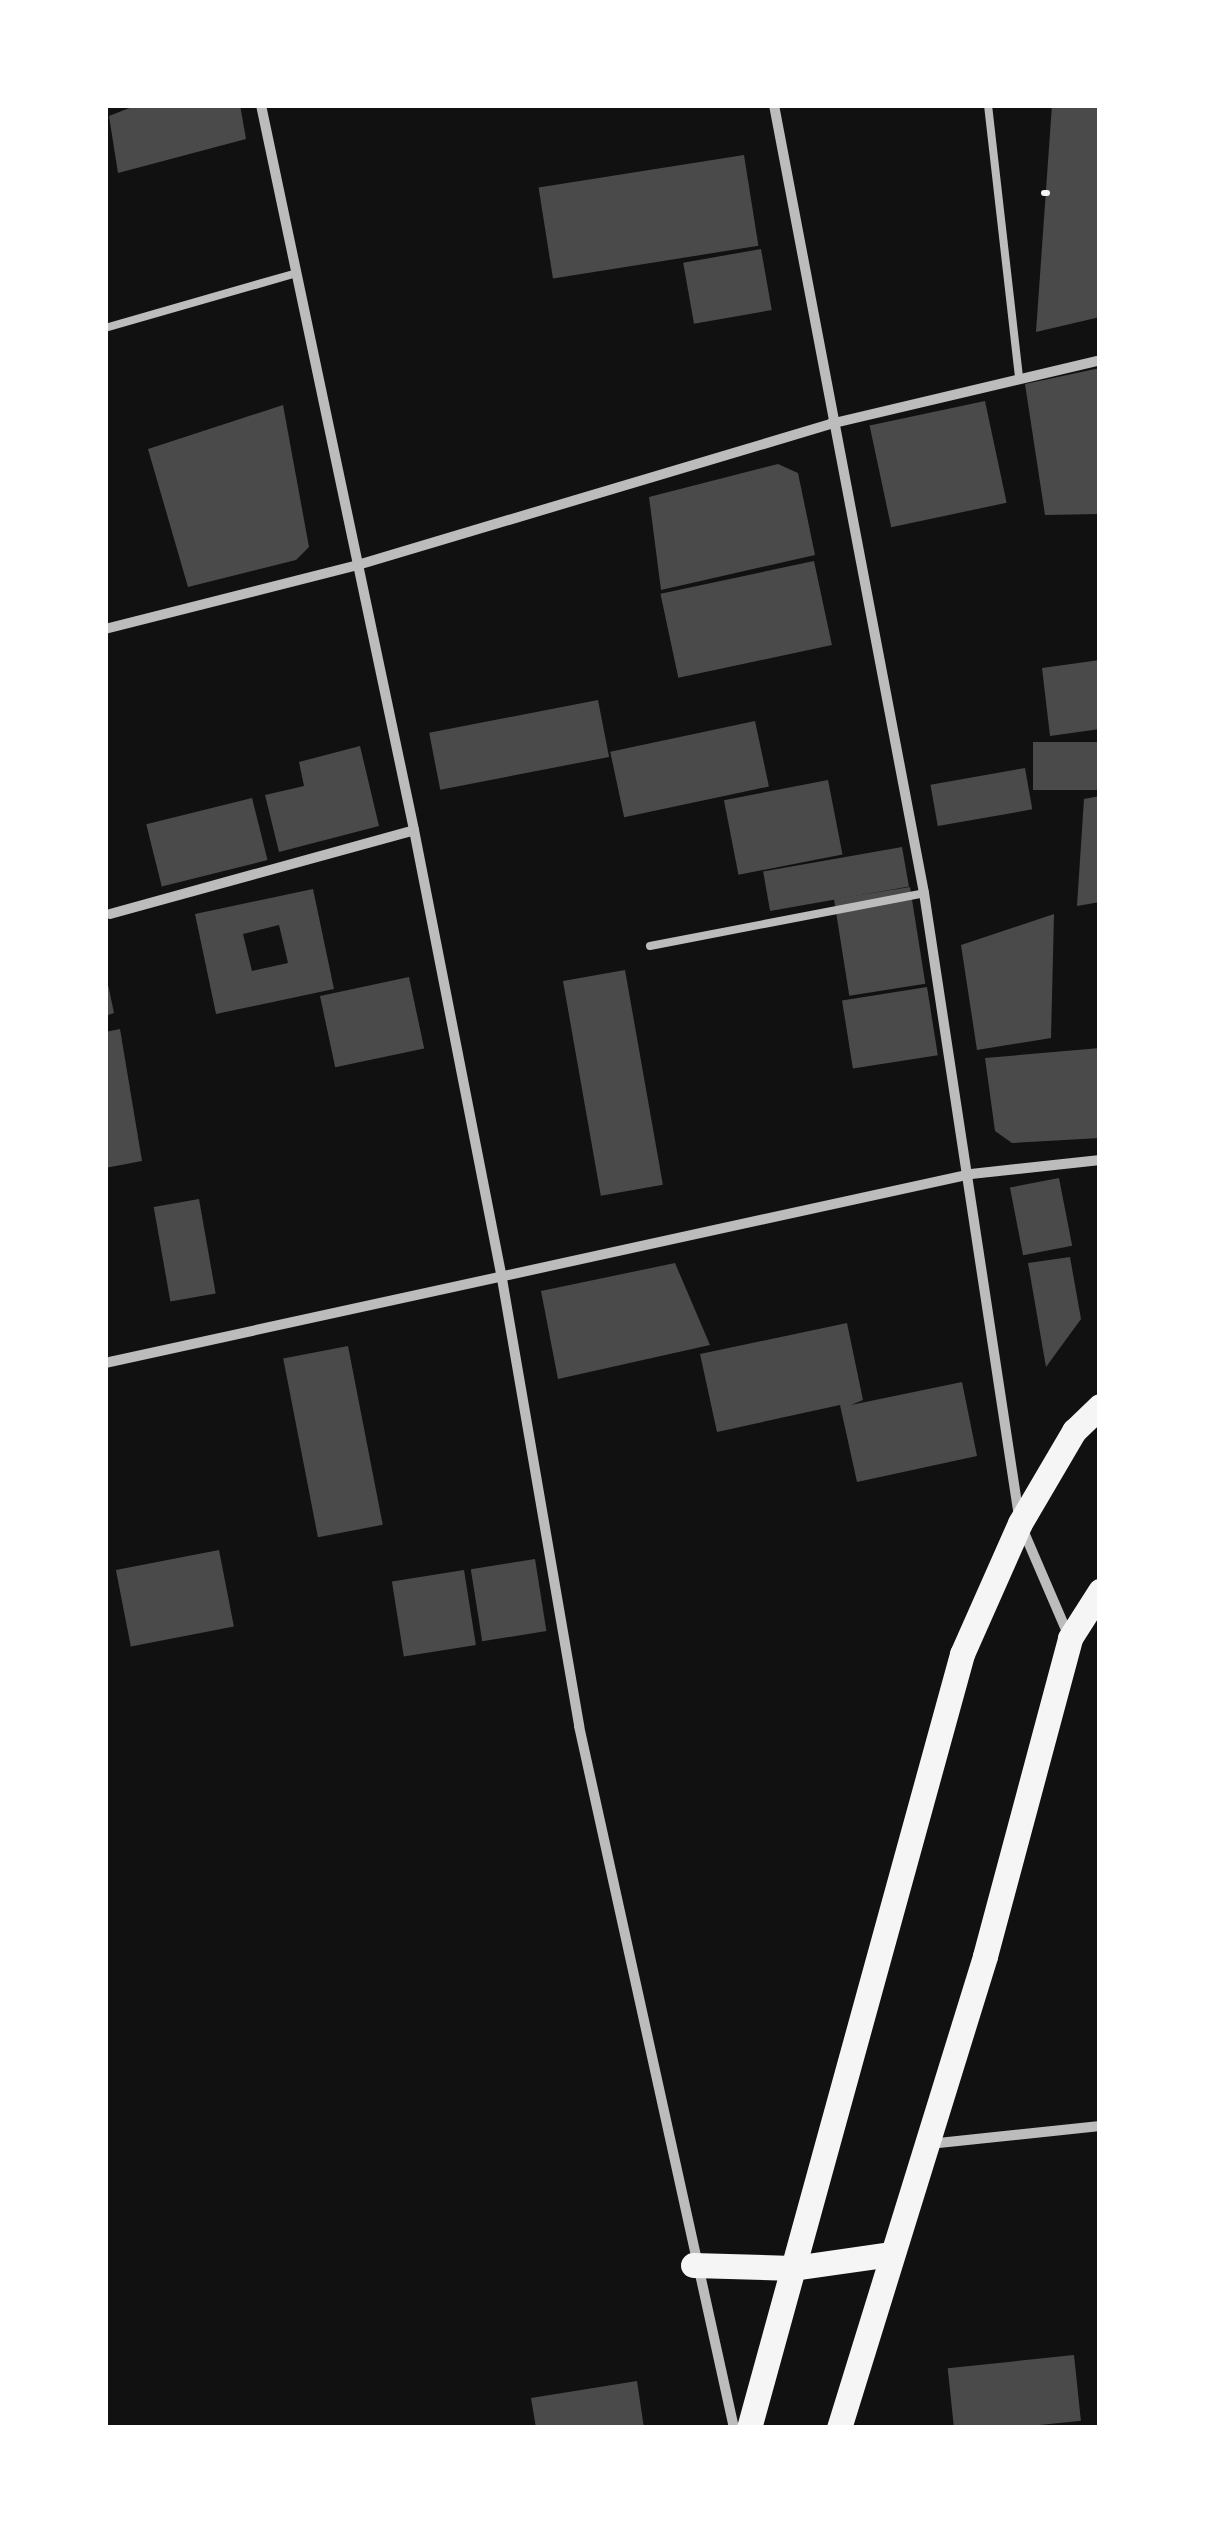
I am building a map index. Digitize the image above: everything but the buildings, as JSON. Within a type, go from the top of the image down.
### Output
[{"type":"main road","points":[[750,2428],[962,1654],[1020,1523],[1074,1431],[1100,1406]]},
{"type":"main road","points":[[839,2428],[890,2254],[928,2144],[1070,1638],[1100,1591]]},
{"type":"main road","points":[[694,2265],[793,2268],[890,2254]]},
{"type":"street","points":[[261,105],[292,274],[360,564],[501,1273],[579,1726],[694,2265],[734,2428]]},
{"type":"street","points":[[774,105],[830,424],[924,892],[971,1174],[1020,1523],[1070,1638]]},
{"type":"street","points":[[105,629],[360,564],[830,424],[1019,374],[1100,360]]},
{"type":"street","points":[[110,914],[414,830]]},
{"type":"street","points":[[105,1362],[971,1174],[1100,1160]]},
{"type":"street","points":[[928,2144],[1100,2126]]},
{"type":"lane","points":[[988,105],[1019,374]]},
{"type":"lane","points":[[105,328],[292,274]]},
{"type":"lane","points":[[650,946],[924,892]]}]
